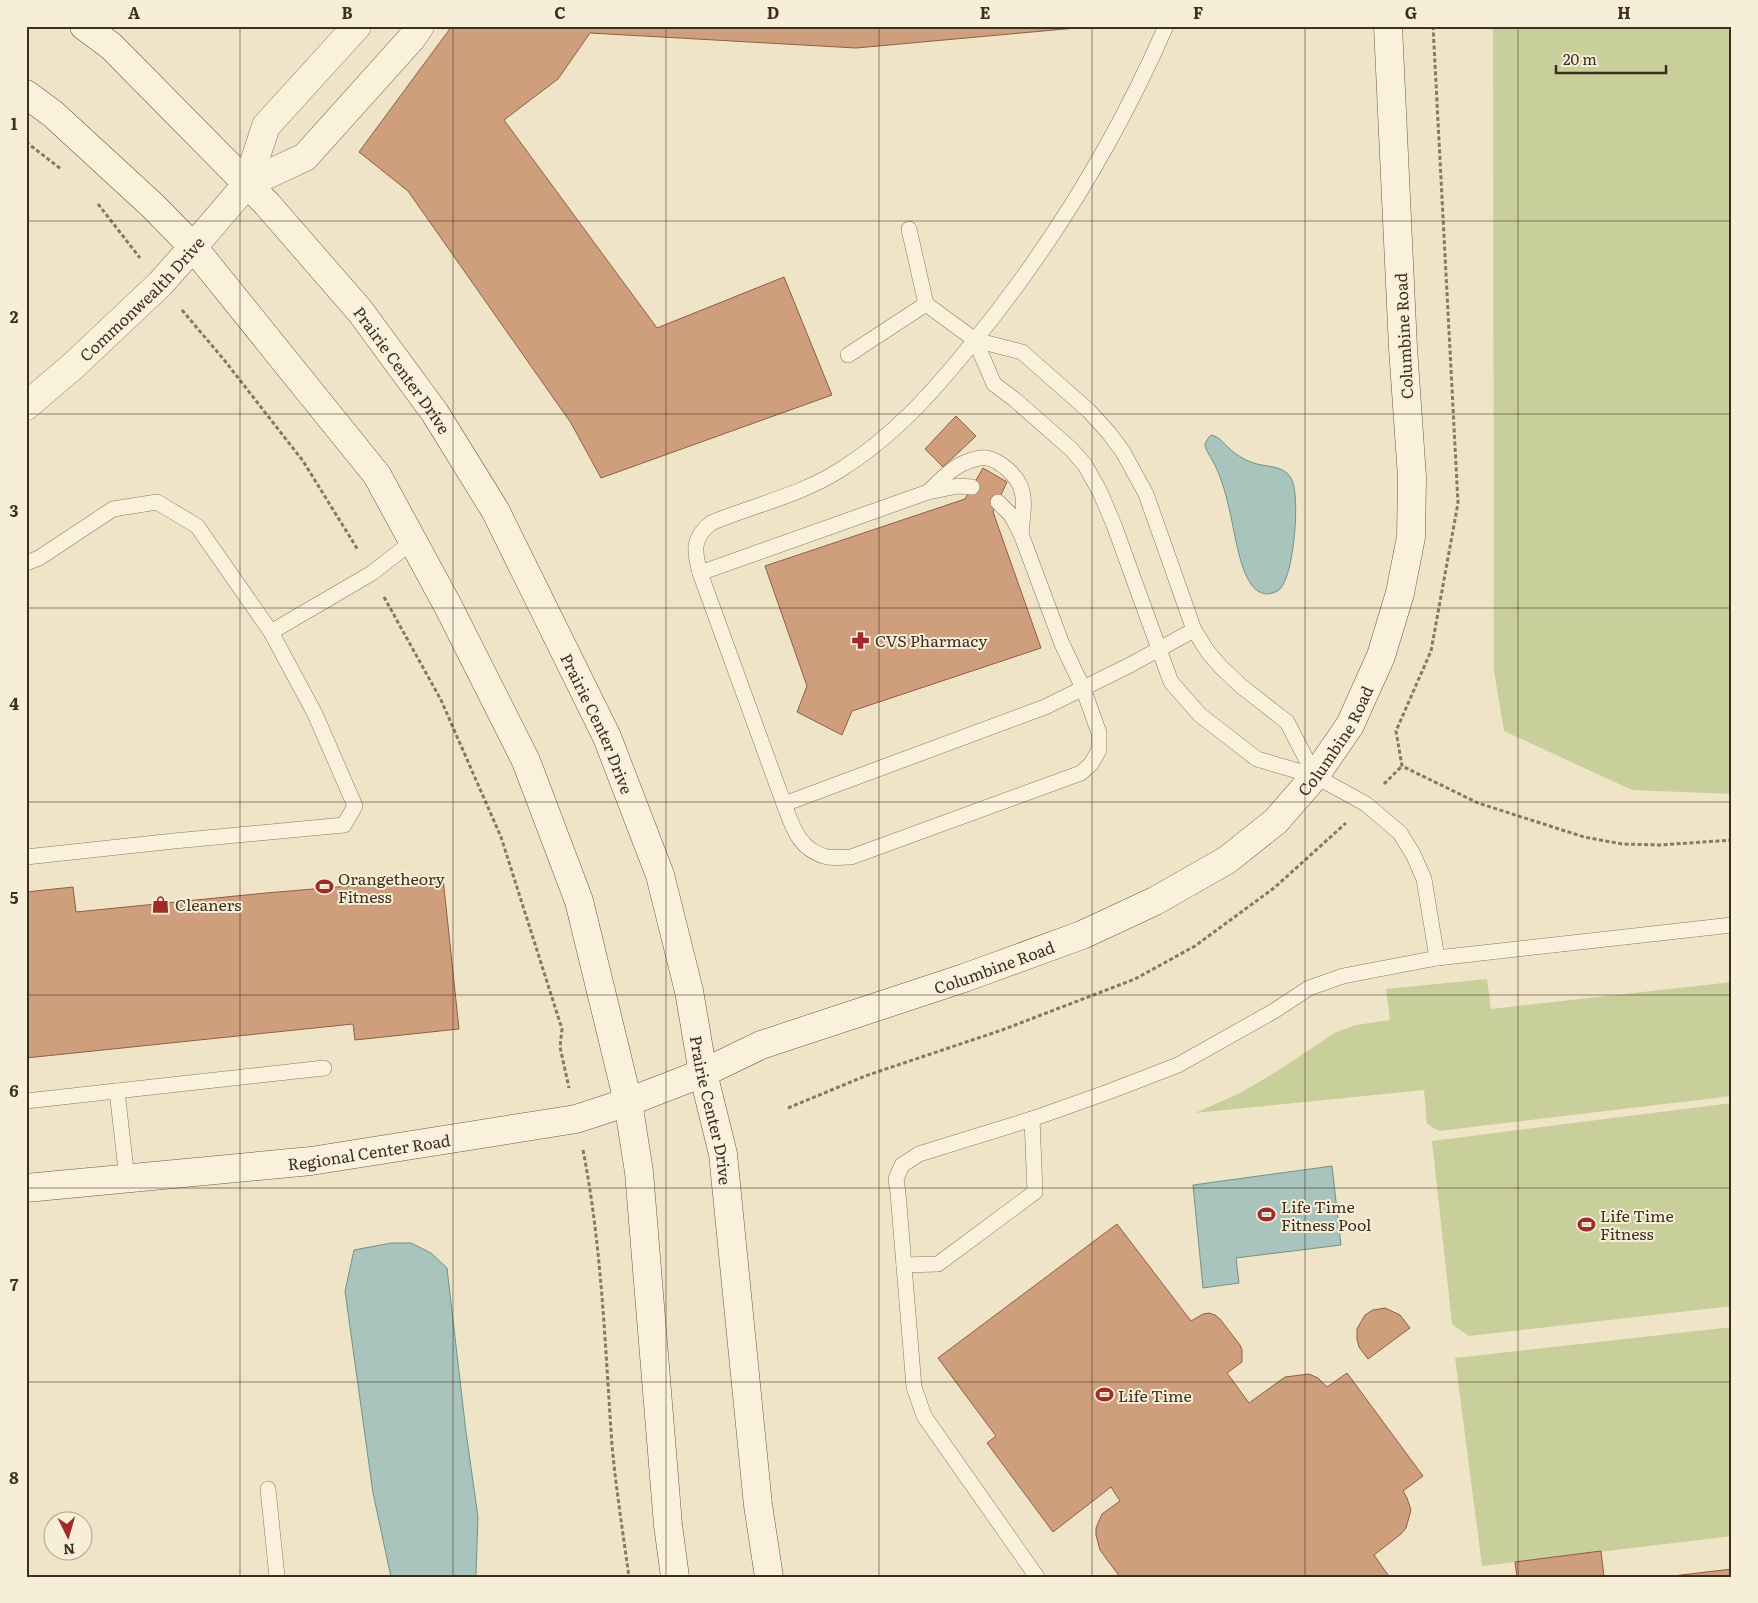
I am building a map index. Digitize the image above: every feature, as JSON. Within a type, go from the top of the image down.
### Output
[{"type":"main road","name":"Prairie Center Drive","points":[[84,26],[111,46],[267,204],[360,311],[434,413],[495,510],[607,738],[660,875],[690,990],[703,1073],[723,1154],[758,1505],[769,1577]]},
{"type":"main road","name":"Commonwealth Drive","points":[[26,406],[73,366],[160,284],[193,248],[247,184],[266,126],[357,26]]},
{"type":"main road","name":"Commonwealth Drive","points":[[247,184],[305,157],[411,39],[420,26]]},
{"type":"main road","name":"Columbine Road","points":[[703,1073],[761,1045],[964,978],[1082,935],[1155,901],[1227,860],[1276,821],[1315,776],[1350,725],[1381,656],[1400,592],[1411,537],[1412,477],[1403,348],[1388,26]]},
{"type":"main road","points":[[26,94],[53,114],[153,206],[193,248],[377,474],[448,606],[526,760],[580,901],[628,1102],[639,1172],[668,1525],[675,1577]]},
{"type":"main road","name":"Regional Center Road","points":[[26,1188],[311,1161],[576,1119],[628,1102],[703,1073]]},
{"type":"lane","points":[[998,502],[1011,516],[1021,534],[1062,644],[1083,688],[1099,733],[1100,750],[1091,764],[1080,773],[851,857],[828,857],[809,849],[795,833],[700,573],[696,558],[697,539],[702,530],[711,523],[823,480],[874,447],[919,406],[1006,301],[1058,227],[1100,160],[1143,80],[1166,26]]},
{"type":"lane","points":[[909,229],[926,304],[975,340],[1022,352],[1089,411],[1109,433],[1123,452],[1146,494],[1194,630],[1220,667],[1287,722],[1315,776]]},
{"type":"lane","points":[[848,355],[926,304]]},
{"type":"lane","points":[[975,340],[994,384],[1071,449],[1085,465],[1100,492],[1114,525],[1171,682],[1200,715],[1257,758],[1315,776],[1366,804],[1400,833],[1413,854],[1424,879],[1437,958]]},
{"type":"lane","points":[[928,492],[962,463],[987,458],[1000,464],[1013,474],[1021,488],[1023,503],[1021,534]]},
{"type":"lane","points":[[700,573],[928,492],[958,486],[972,487]]},
{"type":"lane","points":[[26,563],[39,558],[113,509],[157,502],[197,526],[271,632],[315,714],[355,806],[344,826],[174,841],[26,857]]},
{"type":"lane","points":[[271,632],[372,573],[413,541]]},
{"type":"lane","points":[[784,804],[1046,707],[1194,630]]},
{"type":"lane","points":[[1037,1577],[924,1416],[914,1387],[896,1180],[902,1165],[919,1154],[1032,1119],[1108,1092],[1178,1064],[1274,1011],[1309,988],[1343,976],[1437,958],[1732,925]]},
{"type":"lane","points":[[26,1101],[324,1068]]},
{"type":"lane","points":[[117,1091],[127,1178]]},
{"type":"lane","points":[[904,1265],[938,1264],[1035,1192],[1032,1119]]},
{"type":"lane","points":[[268,1488],[277,1577]]},
{"type":"path","points":[[1402,766],[1396,731],[1431,651],[1458,503],[1433,26]]},
{"type":"path","points":[[26,142],[65,173]]},
{"type":"path","points":[[94,199],[160,284],[225,361],[302,461],[372,573],[441,700],[501,837],[562,1029],[560,1047],[592,1195],[599,1264],[612,1448],[629,1577]]},
{"type":"path","points":[[788,1108],[865,1076],[1002,1030],[1135,979],[1195,946],[1274,888],[1366,804],[1402,766]]},
{"type":"path","points":[[1402,766],[1478,803],[1584,837],[1622,844],[1660,846],[1732,840]]},
{"type":"green space","points":[[1493,26],[1732,26],[1732,794],[1632,790],[1504,731],[1494,671]]},
{"type":"green space","points":[[1487,979],[1491,1009],[1732,982],[1732,1096],[1439,1131],[1427,1124],[1424,1090],[1195,1113],[1240,1093],[1279,1070],[1336,1032],[1356,1025],[1390,1020],[1386,989]]},
{"type":"green space","name":"Life Time Fitness","points":[[1732,1103],[1732,1306],[1469,1336],[1452,1324],[1432,1141]]},
{"type":"green space","points":[[1732,1327],[1732,1536],[1482,1566],[1455,1358]]},
{"type":"water","points":[[1211,435],[1219,438],[1245,460],[1278,468],[1291,478],[1294,487],[1296,517],[1292,552],[1285,581],[1276,592],[1266,594],[1256,590],[1243,568],[1224,489],[1205,446]]},
{"type":"water","name":"Life Time Fitness Pool","points":[[1332,1166],[1341,1245],[1236,1258],[1239,1283],[1203,1288],[1193,1185]]},
{"type":"water","points":[[391,1243],[411,1243],[431,1253],[447,1268],[478,1517],[476,1574],[474,1577],[391,1577],[373,1493],[345,1291],[354,1250]]},
{"type":"building","points":[[452,26],[1076,26],[1076,28],[856,48],[590,33],[558,79],[504,120],[657,328],[784,277],[832,395],[601,478],[571,423],[408,191],[359,152]]},
{"type":"building","points":[[956,416],[976,436],[943,467],[925,449]]},
{"type":"building","name":"CVS Pharmacy","points":[[983,468],[1007,482],[993,512],[1041,648],[852,711],[842,735],[797,712],[807,686],[765,566],[965,499]]},
{"type":"building","points":[[443,878],[459,1029],[355,1040],[353,1024],[26,1058],[26,892],[73,887],[76,912]]},
{"type":"building","name":"Life Time","points":[[1117,1224],[1191,1321],[1203,1314],[1215,1315],[1240,1345],[1242,1362],[1227,1373],[1249,1403],[1285,1377],[1309,1374],[1318,1378],[1327,1387],[1347,1373],[1423,1476],[1403,1491],[1411,1510],[1406,1528],[1374,1555],[1388,1575],[1386,1577],[1120,1577],[1100,1550],[1096,1535],[1096,1528],[1102,1514],[1120,1501],[1111,1487],[1053,1532],[987,1443],[996,1436],[938,1358]]},
{"type":"building","points":[[1385,1308],[1400,1315],[1410,1328],[1368,1359],[1359,1347],[1357,1329],[1365,1315],[1373,1310]]},
{"type":"building","points":[[1601,1551],[1604,1577],[1517,1577],[1515,1562]]},
{"type":"building","points":[[1732,1569],[1732,1577],[1664,1577]]},
{"type":"place","name":"CVS Pharmacy","points":[[861,640]]},
{"type":"place","name":"Orangetheory Fitness","points":[[324,887]]},
{"type":"place","name":"Cleaners","points":[[161,904]]},
{"type":"place","name":"Life Time Fitness Pool","points":[[1267,1215]]},
{"type":"place","name":"Life Time Fitness","points":[[1586,1224]]},
{"type":"place","name":"Life Time","points":[[1104,1395]]}]
